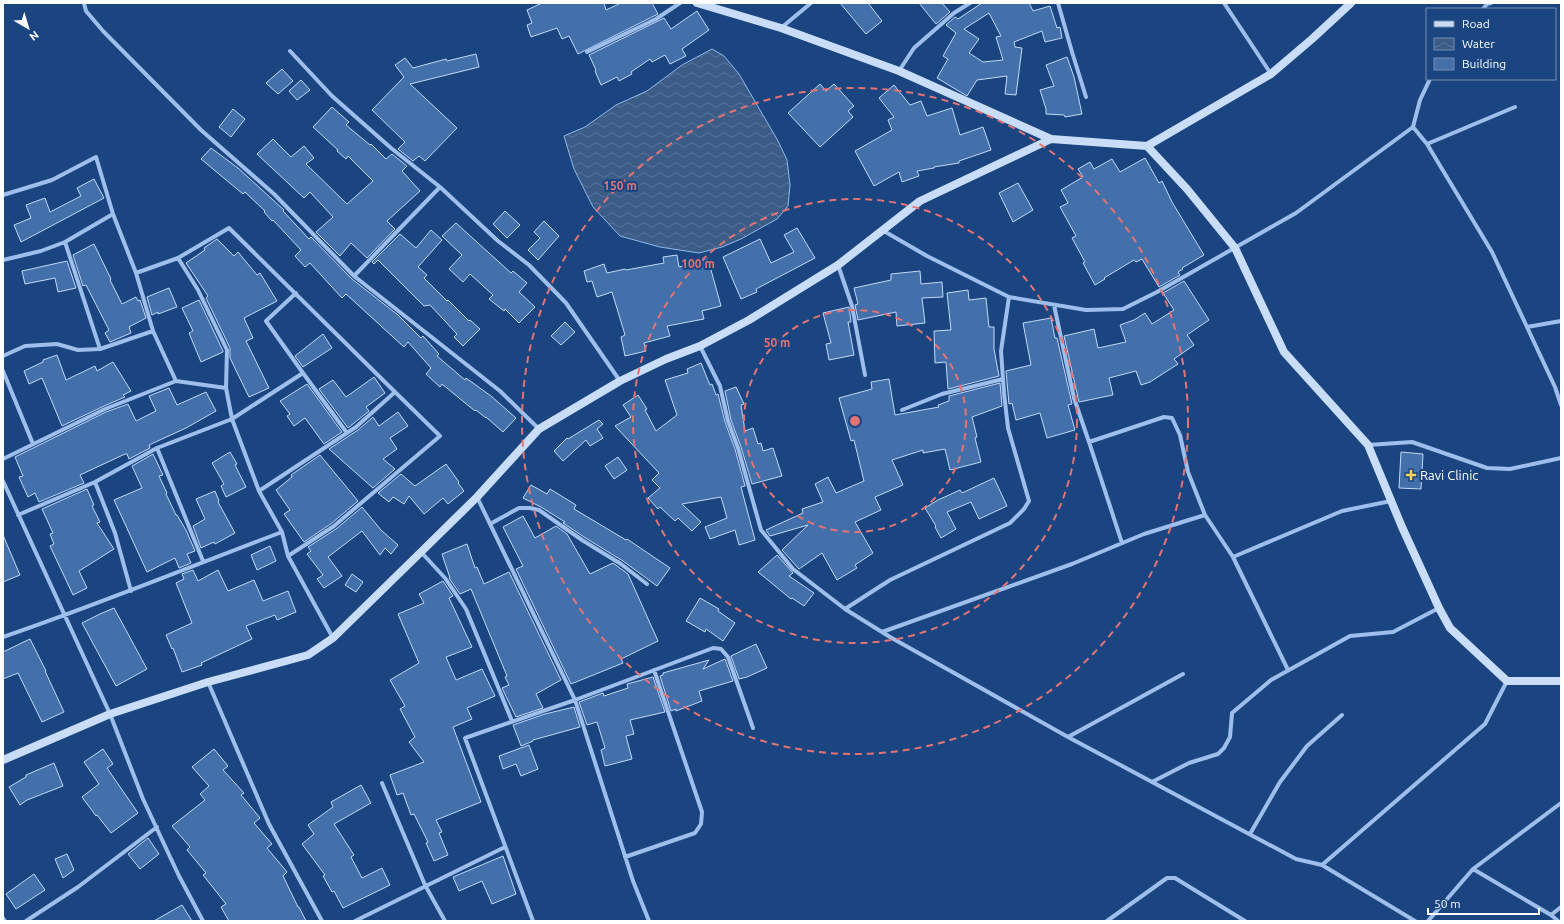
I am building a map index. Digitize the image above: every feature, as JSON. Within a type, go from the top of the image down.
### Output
[{"type":"main road","points":[[697,3],[711,5],[781,28],[899,71],[1051,139],[1147,146],[1271,74],[1312,40],[1351,3]]},
{"type":"main road","points":[[3,760],[110,714],[208,682],[308,655],[333,638],[421,552],[477,497],[539,429],[620,381],[666,359],[700,346],[749,320],[838,265],[920,201],[1051,139]]},
{"type":"main road","points":[[1147,146],[1187,189],[1235,248],[1284,352],[1368,445],[1391,501],[1439,608],[1450,628],[1506,681],[1561,681]]},
{"type":"street","points":[[84,3],[86,11],[103,31],[200,130],[274,194],[354,276],[500,391],[539,429]]},
{"type":"street","points":[[587,52],[656,19],[680,3]]},
{"type":"street","points":[[781,28],[812,3]]},
{"type":"street","points":[[899,71],[914,48],[954,13],[970,3]]},
{"type":"street","points":[[1058,3],[1086,96]]},
{"type":"street","points":[[1224,3],[1271,74]]},
{"type":"street","points":[[290,50],[332,96],[391,148],[440,187],[498,241],[529,265],[566,303],[620,381]]},
{"type":"street","points":[[882,230],[927,256],[1008,297],[1086,310],[1123,309],[1157,292],[1296,213],[1413,127],[1420,100],[1430,80]]},
{"type":"street","points":[[1427,144],[1515,108]]},
{"type":"street","points":[[1413,127],[1427,144],[1492,252],[1555,387],[1561,405]]},
{"type":"street","points":[[3,195],[52,180],[96,157],[113,214],[136,273],[153,331],[176,381]]},
{"type":"street","points":[[354,276],[440,187]]},
{"type":"street","points":[[3,260],[42,251],[65,242],[113,214]]},
{"type":"street","points":[[136,273],[178,258],[229,228],[440,436],[334,526],[288,556]]},
{"type":"street","points":[[65,242],[100,349]]},
{"type":"street","points":[[178,258],[198,290],[227,350],[226,388],[232,418],[259,491],[282,532],[288,556],[333,638]]},
{"type":"street","points":[[838,265],[852,306],[865,375]]},
{"type":"street","points":[[296,293],[266,321],[347,433]]},
{"type":"street","points":[[845,609],[890,580],[1010,523],[1024,509],[1029,501],[1008,428],[1001,351],[1008,297]]},
{"type":"street","points":[[1054,305],[1074,398],[1122,543]]},
{"type":"street","points":[[1527,327],[1561,321]]},
{"type":"street","points":[[3,356],[25,346],[50,344],[57,344],[78,350],[100,349],[153,331]]},
{"type":"street","points":[[700,346],[720,386],[728,422],[738,448],[761,530],[793,569],[845,609],[882,632],[1068,737],[1296,859],[1322,865],[1415,921]]},
{"type":"street","points":[[3,371],[33,444]]},
{"type":"street","points":[[18,515],[95,482],[156,448],[232,418],[303,373]]},
{"type":"street","points":[[902,410],[942,394],[1003,379]]},
{"type":"street","points":[[3,459],[105,409],[176,381],[226,388]]},
{"type":"street","points":[[259,491],[356,427],[395,392]]},
{"type":"street","points":[[1089,442],[1164,417],[1172,418],[1180,435],[1188,472],[1205,515],[1233,557],[1288,670]]},
{"type":"street","points":[[1368,445],[1412,442],[1487,468],[1510,469],[1561,458]]},
{"type":"street","points":[[156,448],[203,561]]},
{"type":"street","points":[[3,481],[110,714],[143,799],[179,876],[203,921]]},
{"type":"street","points":[[95,482],[115,533],[131,591]]},
{"type":"street","points":[[477,497],[575,700],[633,881],[649,921]]},
{"type":"street","points":[[1233,557],[1342,511],[1391,501]]},
{"type":"street","points":[[490,524],[519,508],[539,510],[582,540],[621,564],[647,584]]},
{"type":"street","points":[[882,632],[1028,581],[1144,534],[1205,515]]},
{"type":"street","points":[[3,637],[66,616],[203,561],[282,532]]},
{"type":"street","points":[[421,552],[445,578],[466,609],[512,721]]},
{"type":"street","points":[[1152,782],[1189,762],[1218,754],[1224,748],[1230,737],[1232,713],[1271,680],[1350,636],[1393,632],[1439,608]]},
{"type":"street","points":[[533,921],[465,738],[575,700],[713,648],[721,649],[728,657],[753,728]]},
{"type":"street","points":[[625,857],[695,833],[701,824],[702,812],[654,670]]},
{"type":"street","points":[[1068,737],[1183,674]]},
{"type":"street","points":[[1322,865],[1485,724],[1506,681]]},
{"type":"street","points":[[208,682],[269,824],[322,921]]},
{"type":"street","points":[[1250,834],[1280,782],[1307,746],[1342,715]]},
{"type":"street","points":[[382,782],[425,885],[445,921]]},
{"type":"street","points":[[1428,921],[1473,869],[1561,804]]},
{"type":"street","points":[[26,921],[78,887],[157,827]]},
{"type":"street","points":[[355,921],[425,885],[505,847]]},
{"type":"street","points":[[1473,869],[1551,915],[1558,921]]},
{"type":"street","points":[[1107,921],[1166,878],[1175,878],[1245,921]]},
{"type":"street","points":[[1551,915],[1561,907]]},
{"type":"water","points":[[712,49],[724,56],[739,74],[778,141],[787,160],[790,185],[788,206],[777,219],[741,239],[722,247],[699,253],[660,247],[620,236],[593,207],[574,169],[564,136],[585,127],[616,105],[647,91],[682,65]]},
{"type":"building","points":[[542,3],[604,3],[606,10],[621,3],[652,3],[658,14],[578,54],[569,36],[562,39],[557,28],[531,37],[527,25],[532,23],[527,10]]},
{"type":"building","points":[[840,3],[868,3],[882,21],[866,34]]},
{"type":"building","points":[[919,3],[942,3],[950,12],[936,24]]},
{"type":"building","points":[[982,3],[1029,3],[1033,11],[1050,6],[1057,28],[1060,27],[1062,38],[1045,42],[1042,31],[1014,42],[1015,47],[1022,48],[1016,95],[1005,94],[1007,76],[977,80],[967,96],[937,78],[948,59],[943,56],[956,33],[946,25],[955,17],[958,19]],"holes":[[[989,13],[1001,36],[996,37],[1003,60],[983,62],[969,53],[979,39],[964,29]]]},
{"type":"building","points":[[697,11],[709,30],[682,49],[686,56],[670,64],[665,55],[652,62],[650,59],[631,72],[632,74],[619,81],[617,77],[601,85],[589,55],[664,18],[671,29]]},
{"type":"building","points":[[476,54],[479,67],[410,84],[457,128],[425,161],[419,156],[413,161],[398,149],[405,142],[372,110],[404,77],[395,65],[405,58],[413,68],[446,59],[447,61]]},
{"type":"building","points":[[1067,57],[1074,77],[1082,114],[1065,117],[1064,115],[1046,114],[1046,109],[1040,90],[1054,86],[1046,65]]},
{"type":"building","points":[[282,69],[293,81],[278,94],[266,83]]},
{"type":"building","points":[[301,80],[310,90],[297,100],[289,91]]},
{"type":"building","points":[[820,84],[826,91],[834,84],[854,106],[848,111],[853,117],[820,147],[788,113]]},
{"type":"building","points":[[894,85],[910,105],[921,101],[927,116],[952,108],[960,135],[983,127],[991,150],[959,161],[959,163],[917,171],[919,176],[902,182],[899,172],[874,186],[855,151],[892,130],[888,120],[894,117],[879,98]]},
{"type":"building","points":[[332,107],[349,122],[346,125],[370,145],[371,144],[386,159],[392,154],[407,166],[402,171],[420,191],[387,221],[395,229],[367,258],[351,243],[340,256],[316,232],[333,217],[310,192],[304,198],[257,154],[273,139],[291,157],[304,146],[314,158],[306,164],[347,204],[373,181],[348,156],[346,159],[313,127]]},
{"type":"building","points":[[233,109],[245,119],[231,137],[219,127]]},
{"type":"building","points":[[211,148],[238,168],[284,210],[283,211],[309,239],[311,237],[352,279],[398,315],[421,338],[423,336],[439,354],[437,356],[465,380],[466,378],[491,396],[516,418],[503,432],[486,417],[476,410],[475,411],[442,384],[440,387],[426,374],[431,368],[408,342],[404,347],[346,294],[342,298],[310,263],[305,267],[295,256],[301,250],[273,220],[272,221],[264,212],[265,211],[245,192],[243,194],[201,159]]},
{"type":"building","points":[[1145,158],[1159,183],[1162,181],[1172,202],[1204,255],[1182,268],[1183,269],[1178,272],[1180,275],[1159,287],[1142,259],[1136,262],[1134,260],[1095,285],[1072,238],[1076,236],[1060,207],[1068,203],[1061,190],[1083,177],[1078,169],[1090,162],[1094,169],[1112,159],[1120,172]]},
{"type":"building","points":[[94,179],[104,198],[21,242],[14,225],[31,218],[26,205],[45,198],[50,212],[81,196],[77,188]]},
{"type":"building","points":[[1018,183],[1033,210],[1013,222],[999,193]]},
{"type":"building","points":[[505,211],[520,225],[507,238],[493,224]]},
{"type":"building","points":[[544,221],[559,236],[538,260],[528,250],[540,238],[534,232]]},
{"type":"building","points":[[456,223],[511,273],[513,271],[527,283],[519,292],[535,307],[519,323],[505,309],[504,311],[489,299],[493,295],[470,274],[463,282],[449,269],[462,255],[442,236]]},
{"type":"building","points":[[797,228],[815,258],[756,289],[757,292],[741,299],[723,257],[760,239],[771,263],[794,252],[784,235]]},
{"type":"building","points":[[431,230],[442,240],[418,267],[427,275],[424,278],[447,301],[448,300],[469,321],[470,320],[480,329],[463,346],[454,337],[457,334],[430,305],[424,306],[378,260],[374,264],[372,262],[400,234],[416,248]]},
{"type":"building","points":[[217,239],[234,256],[238,252],[257,275],[260,273],[277,301],[244,318],[253,338],[246,341],[269,388],[249,397],[230,358],[230,348],[206,298],[208,296],[186,263],[205,250],[204,248]]},
{"type":"building","points":[[94,244],[122,304],[136,297],[138,301],[140,300],[146,318],[129,327],[131,333],[110,342],[105,333],[109,330],[86,285],[83,286],[73,255]]},
{"type":"building","points":[[677,255],[679,267],[708,259],[721,306],[702,311],[704,319],[667,326],[670,336],[644,343],[646,351],[625,356],[621,337],[625,335],[612,292],[597,297],[592,281],[587,282],[584,271],[604,264],[607,273],[626,270],[664,263],[663,257]]},
{"type":"building","points":[[67,261],[76,288],[58,292],[55,278],[25,284],[22,271]]},
{"type":"building","points":[[920,271],[921,284],[942,282],[943,297],[922,298],[925,323],[897,326],[896,312],[858,320],[855,305],[858,304],[854,288],[891,280],[891,274]]},
{"type":"building","points":[[1184,281],[1209,320],[1187,335],[1194,345],[1174,359],[1178,364],[1150,382],[1141,385],[1136,371],[1109,378],[1113,395],[1079,402],[1064,336],[1094,329],[1098,348],[1126,342],[1120,325],[1134,320],[1145,313],[1152,324],[1174,310],[1163,293]]},
{"type":"building","points":[[169,288],[177,307],[152,315],[147,297]]},
{"type":"building","points":[[968,290],[969,300],[986,298],[989,327],[994,327],[994,349],[999,376],[948,389],[946,362],[935,363],[934,331],[951,330],[947,293]]},
{"type":"building","points":[[199,300],[223,351],[201,362],[189,333],[193,331],[182,308]]},
{"type":"building","points":[[849,307],[851,322],[848,322],[854,355],[829,360],[826,344],[831,343],[823,313]]},
{"type":"building","points":[[1051,318],[1072,404],[1068,405],[1075,430],[1047,438],[1040,413],[1016,420],[1012,403],[1009,404],[1006,371],[1031,365],[1023,323]]},
{"type":"building","points":[[565,322],[575,332],[561,345],[551,336]]},
{"type":"building","points":[[323,334],[332,348],[303,367],[295,356]]},
{"type":"building","points":[[57,355],[66,380],[95,366],[97,371],[113,362],[131,391],[123,395],[125,397],[62,426],[42,378],[29,384],[24,371],[43,362],[43,360]]},
{"type":"building","points":[[701,363],[710,385],[712,384],[716,395],[718,394],[745,486],[741,487],[755,540],[739,545],[735,530],[710,539],[705,527],[727,518],[721,497],[682,504],[701,522],[692,531],[678,518],[675,521],[660,507],[658,509],[648,498],[660,488],[652,480],[659,473],[615,426],[631,417],[623,405],[638,395],[647,409],[645,410],[656,431],[677,415],[665,380],[688,373],[687,369]]},
{"type":"building","points":[[374,377],[385,393],[366,407],[369,411],[348,428],[319,389],[333,380],[346,397]]},
{"type":"building","points":[[889,379],[895,415],[939,407],[938,405],[949,401],[949,396],[1000,383],[1002,406],[972,417],[981,462],[950,470],[945,449],[923,453],[923,450],[892,460],[903,485],[875,497],[881,510],[855,522],[873,553],[855,565],[857,568],[837,580],[822,553],[799,569],[782,550],[808,525],[770,536],[766,530],[803,513],[802,509],[823,502],[815,484],[828,477],[836,493],[864,481],[854,440],[851,441],[839,398],[872,389],[871,382]]},
{"type":"building","points":[[307,384],[342,432],[324,444],[305,418],[294,426],[287,416],[290,414],[280,401]]},
{"type":"building","points":[[736,387],[744,404],[741,405],[745,431],[753,428],[758,444],[761,443],[763,451],[773,448],[782,476],[752,484],[731,420],[725,391]]},
{"type":"building","points":[[169,388],[177,405],[206,392],[216,411],[186,428],[149,445],[150,448],[129,459],[127,454],[125,454],[80,475],[84,483],[39,502],[35,493],[28,497],[19,477],[23,476],[15,457],[106,412],[128,404],[136,421],[156,411],[149,396]]},
{"type":"building","points":[[398,412],[408,426],[390,438],[397,449],[383,459],[395,469],[373,488],[329,449],[358,430],[373,417],[379,426]]},
{"type":"building","points":[[599,420],[603,424],[597,429],[603,438],[590,446],[586,440],[563,461],[554,451],[567,438],[568,439]]},
{"type":"building","points":[[230,452],[237,464],[235,465],[246,487],[226,497],[221,486],[224,484],[212,463]]},
{"type":"building","points":[[1401,452],[1423,454],[1421,489],[1399,488]]},
{"type":"building","points":[[153,454],[163,475],[159,476],[167,493],[166,494],[176,515],[186,530],[195,551],[187,554],[191,563],[179,568],[175,558],[147,572],[114,500],[142,488],[132,466]]},
{"type":"building","points":[[320,455],[358,501],[332,523],[304,542],[284,514],[290,510],[276,490],[292,477],[291,475]]},
{"type":"building","points":[[618,457],[627,470],[614,479],[605,466]]},
{"type":"building","points":[[446,464],[464,491],[448,504],[443,498],[424,514],[409,496],[404,504],[393,497],[389,502],[378,493],[401,474],[415,486]]},
{"type":"building","points":[[994,478],[1007,506],[979,519],[971,502],[947,512],[956,529],[941,538],[935,527],[936,526],[925,508],[960,490],[962,493]]},
{"type":"building","points":[[531,485],[547,494],[550,489],[576,505],[574,509],[626,540],[627,539],[670,568],[657,586],[623,561],[563,523],[565,522],[523,498]]},
{"type":"building","points":[[87,489],[94,505],[92,506],[100,522],[97,523],[114,549],[79,571],[87,588],[73,595],[50,546],[54,544],[50,534],[53,533],[42,509]]},
{"type":"building","points":[[215,491],[219,501],[218,502],[235,533],[215,544],[214,542],[201,548],[193,526],[205,519],[196,499]]},
{"type":"building","points":[[362,507],[381,530],[398,545],[391,554],[385,548],[380,555],[362,531],[328,557],[342,576],[324,588],[317,579],[323,575],[307,554],[311,551],[308,547],[336,529]]},
{"type":"building","points":[[523,516],[535,538],[556,526],[567,534],[590,574],[613,563],[628,574],[658,641],[621,659],[623,663],[571,684],[516,569],[523,566],[503,527]]},
{"type":"building","points":[[3,535],[20,575],[3,582]]},
{"type":"building","points":[[467,544],[475,568],[477,567],[484,584],[509,572],[561,680],[536,694],[543,708],[516,717],[502,688],[509,685],[505,677],[507,676],[471,589],[460,594],[449,578],[442,554]]},
{"type":"building","points":[[270,546],[276,561],[257,570],[251,555]]},
{"type":"building","points":[[777,555],[793,573],[789,576],[814,593],[804,606],[792,598],[791,599],[758,572]]},
{"type":"building","points":[[193,570],[198,581],[218,570],[228,591],[254,580],[263,601],[288,591],[296,612],[277,620],[275,615],[246,626],[252,639],[201,663],[202,665],[182,672],[173,648],[172,649],[166,635],[192,623],[176,583],[184,579],[182,574]]},
{"type":"building","points":[[352,574],[363,582],[356,592],[345,585]]},
{"type":"building","points":[[443,581],[453,596],[449,598],[472,647],[446,657],[456,680],[482,669],[495,696],[467,708],[472,719],[453,727],[481,802],[436,820],[442,832],[439,833],[448,855],[434,861],[426,843],[428,842],[414,814],[411,815],[403,793],[397,795],[390,775],[424,762],[409,742],[415,737],[400,709],[405,706],[390,680],[419,663],[398,614],[424,603],[419,594]]},
{"type":"building","points":[[700,598],[719,609],[718,611],[735,623],[723,641],[706,629],[705,632],[686,621]]},
{"type":"building","points":[[114,608],[147,669],[116,686],[82,623]]},
{"type":"building","points":[[30,639],[64,712],[42,722],[18,673],[3,679],[3,652]]},
{"type":"building","points":[[756,644],[767,668],[739,679],[731,656]]},
{"type":"building","points":[[725,659],[733,681],[699,691],[702,701],[676,711],[676,709],[671,711],[660,676],[663,675],[663,673],[709,660],[703,669]]},
{"type":"building","points":[[653,677],[665,712],[630,720],[634,734],[626,736],[632,759],[605,766],[601,750],[605,748],[597,722],[587,725],[579,702],[603,693],[604,696],[628,688],[627,684]]},
{"type":"building","points":[[574,707],[580,727],[533,740],[521,746],[513,725],[545,714]]},
{"type":"building","points":[[529,745],[538,769],[521,776],[516,764],[503,769],[499,756]]},
{"type":"building","points":[[103,749],[113,764],[107,768],[138,813],[111,833],[82,797],[99,784],[84,762]]},
{"type":"building","points":[[214,749],[228,766],[223,770],[244,793],[241,795],[260,818],[254,823],[272,844],[267,848],[287,872],[283,876],[306,921],[229,921],[221,907],[226,904],[203,875],[206,873],[187,850],[190,847],[172,826],[205,800],[200,794],[209,786],[192,767]]},
{"type":"building","points":[[54,763],[63,786],[27,800],[20,805],[9,787],[26,777],[26,775]]},
{"type":"building","points":[[361,785],[371,803],[334,824],[354,855],[351,857],[362,878],[382,868],[390,885],[343,908],[334,891],[332,892],[323,876],[325,875],[302,844],[314,834],[308,825],[333,807],[331,802]]},
{"type":"building","points":[[148,838],[159,854],[140,869],[128,854]]},
{"type":"building","points":[[67,854],[74,870],[63,878],[55,859]]},
{"type":"building","points":[[503,856],[516,894],[492,904],[482,881],[459,891],[453,877]]},
{"type":"building","points":[[34,874],[45,890],[16,909],[6,894]]},
{"type":"building","points":[[182,905],[192,921],[154,921]]},
{"type":"place","name":"Ravi Clinic","points":[[1411,475]]}]
